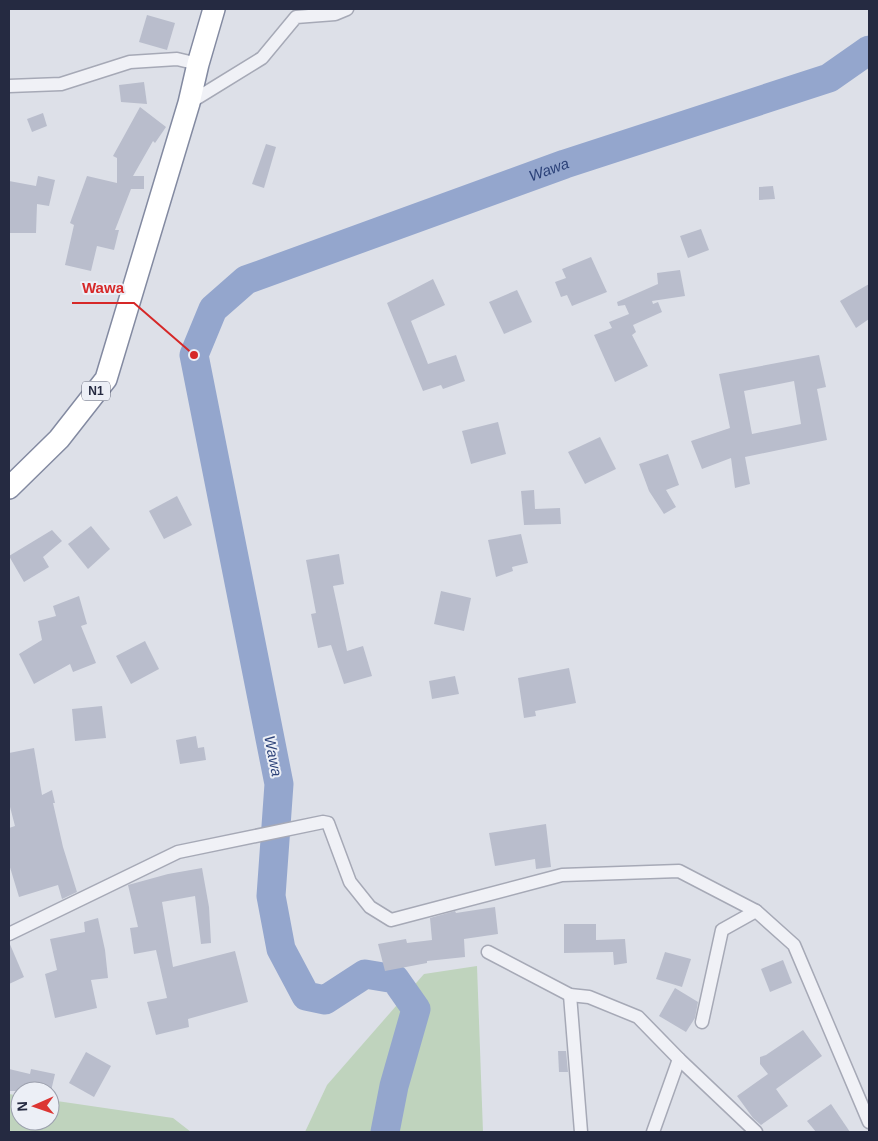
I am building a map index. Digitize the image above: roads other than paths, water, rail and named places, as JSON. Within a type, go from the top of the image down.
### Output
[{"type":"highway","name":"N1","points":[[9,488],[59,439],[106,378],[189,103],[214,9]]},
{"type":"street","points":[[189,103],[262,58],[296,17],[335,14],[346,9]]},
{"type":"street","points":[[9,86],[61,84],[130,62],[177,59],[198,64]]},
{"type":"street","points":[[9,934],[178,852],[323,822],[328,823],[350,882],[370,907],[392,920],[562,875],[680,871],[756,911],[794,945],[869,1122]]},
{"type":"street","points":[[702,1022],[722,930],[756,911]]},
{"type":"street","points":[[488,952],[570,995],[589,997],[638,1017],[756,1132]]},
{"type":"street","points":[[570,995],[581,1132]]},
{"type":"street","points":[[653,1132],[679,1059]]},
{"type":"waterway","name":"Wawa","points":[[385,1132],[394,1086],[416,1009],[395,979],[365,974],[325,1000],[306,996],[281,949],[271,896],[279,784],[194,355],[213,309],[246,280],[565,164],[829,78],[869,50]]},
{"type":"place","name":"Wawa","points":[[194,355]]}]
